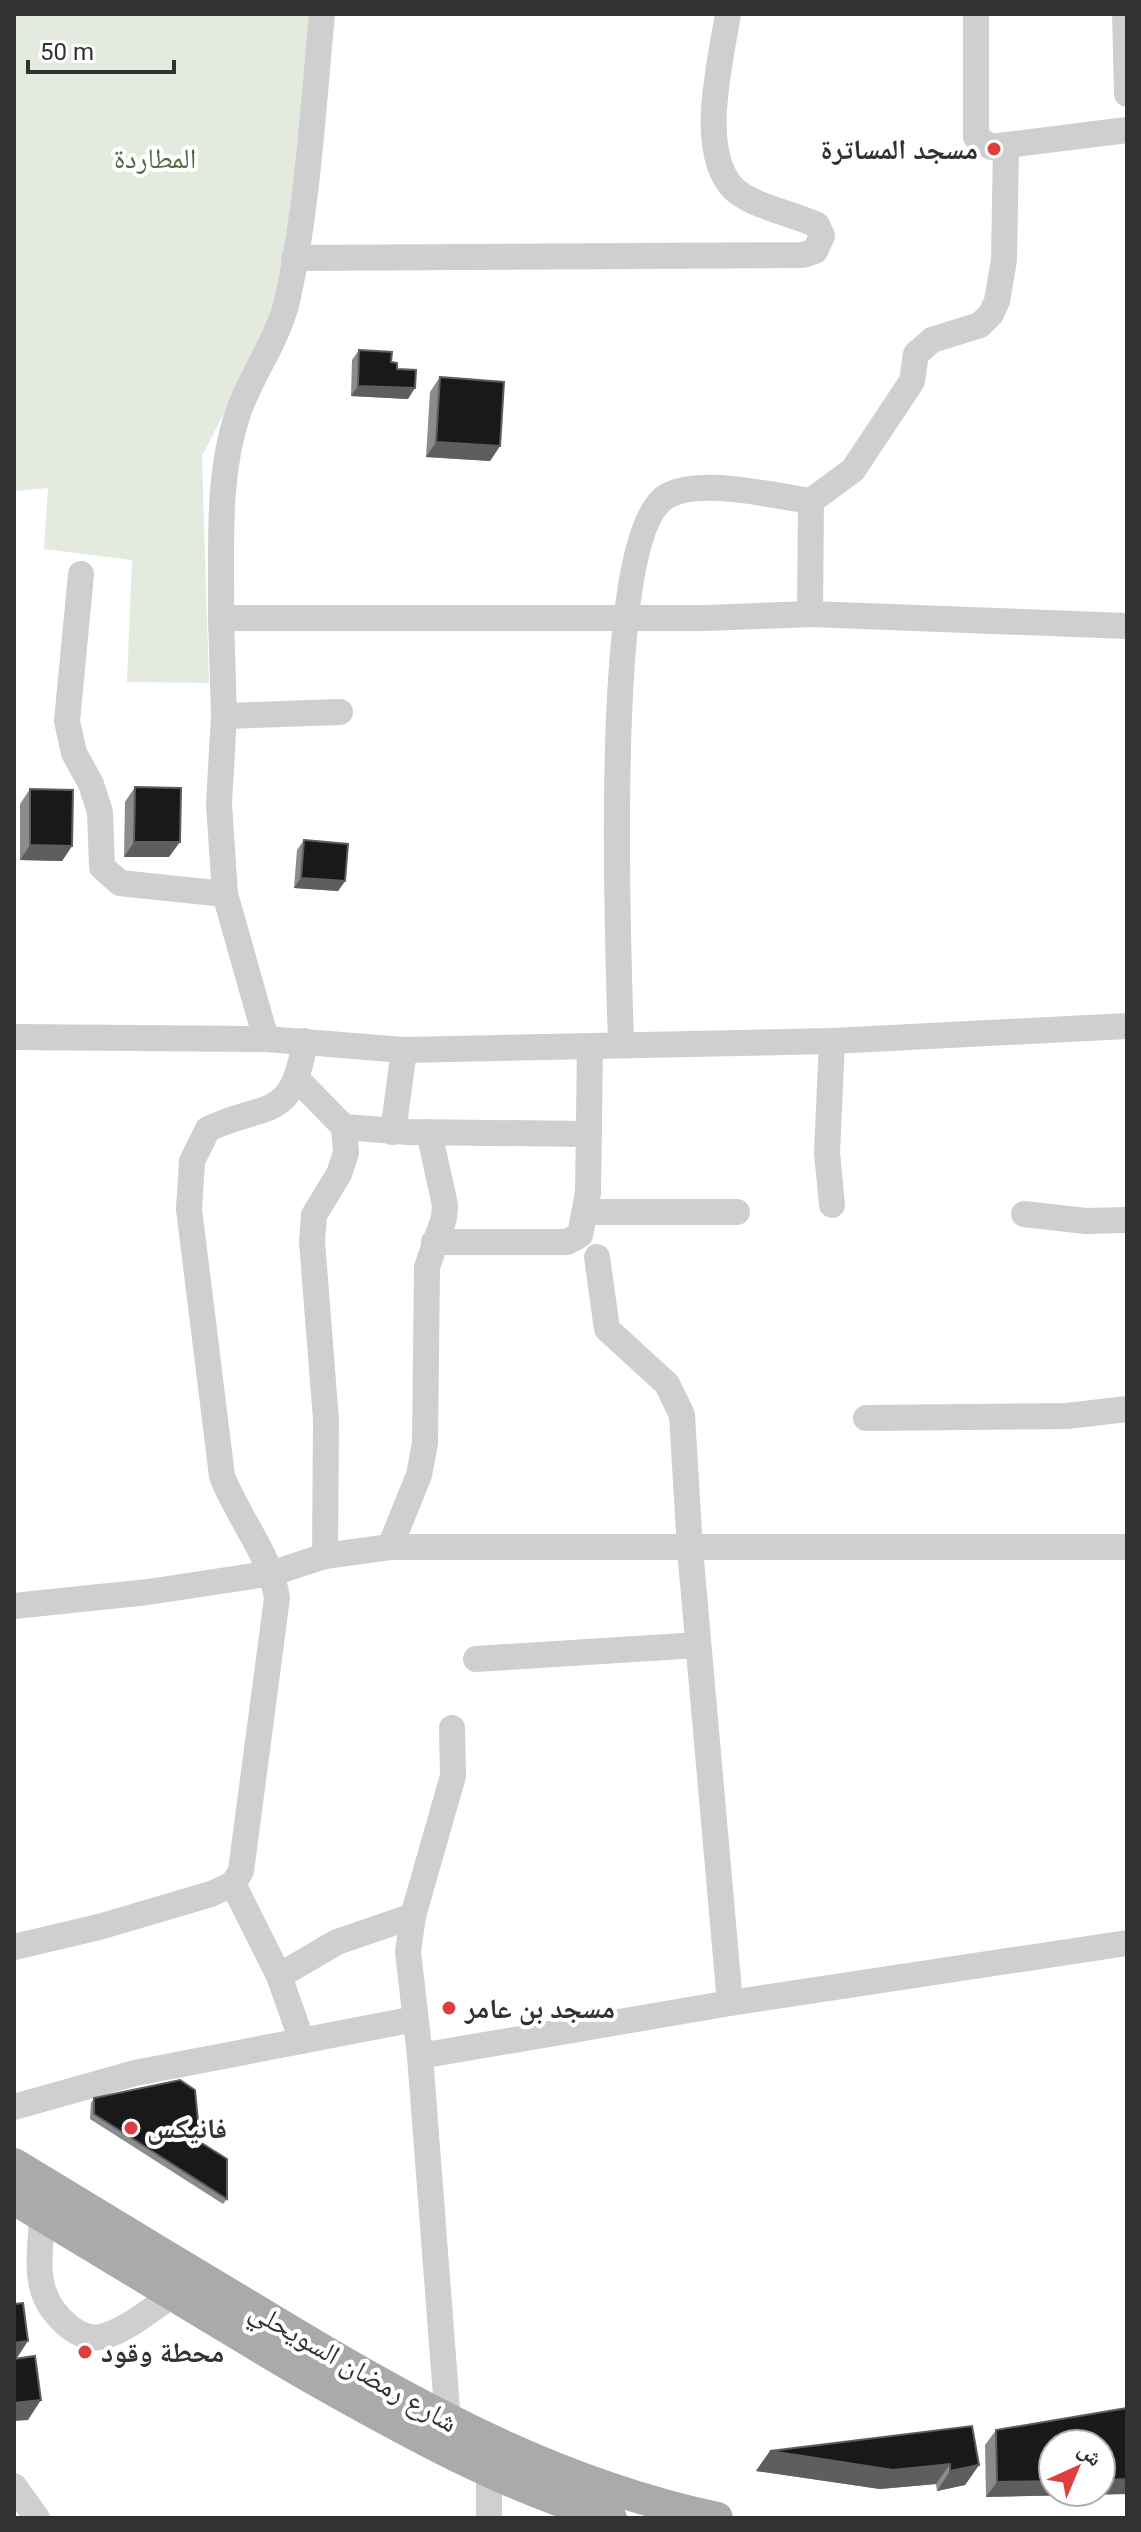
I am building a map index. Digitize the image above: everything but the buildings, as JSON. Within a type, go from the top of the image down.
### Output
[{"type":"main road","name":"شارع رمضان السويحلي","points":[[14,2164],[448,2422],[562,2472],[635,2497],[717,2518]]},
{"type":"main road","name":"شارع رمضان السويحلي","points":[[14,2199],[171,2296],[378,2416],[489,2472],[556,2501],[611,2518]]},
{"type":"street","points":[[266,1039],[225,894],[219,804],[224,716],[221,530],[227,454],[239,411],[279,325],[288,298],[305,197],[322,14]]},
{"type":"street","points":[[294,258],[803,255],[815,251],[822,236],[817,225],[734,189],[720,165],[714,129],[728,14]]},
{"type":"street","points":[[976,14],[976,137],[991,147],[1127,130]]},
{"type":"street","points":[[1125,14],[1127,94]]},
{"type":"street","points":[[621,1045],[615,821],[625,618],[650,515],[666,496],[696,486],[811,501],[853,470],[912,381],[916,354],[932,340],[980,325],[991,314],[997,301],[1004,260],[1006,145]]},
{"type":"street","points":[[810,614],[811,501]]},
{"type":"street","points":[[81,574],[67,721],[74,753],[91,784],[100,812],[102,867],[120,883],[225,894]]},
{"type":"street","points":[[221,618],[625,618],[810,614],[1127,626]]},
{"type":"street","points":[[224,716],[340,712]]},
{"type":"street","points":[[14,1037],[266,1039],[404,1050],[832,1041],[1127,1026]]},
{"type":"street","points":[[14,1947],[99,1927],[233,1884],[241,1871],[277,1612],[273,1573],[234,1509],[222,1476],[189,1209],[192,1161],[208,1129],[276,1107],[289,1096],[298,1080],[305,1041]]},
{"type":"street","points":[[832,1041],[827,1153],[832,1205]]},
{"type":"street","points":[[434,1242],[567,1242],[580,1235],[586,1212],[590,1046]]},
{"type":"street","points":[[393,1132],[404,1050]]},
{"type":"street","points":[[298,1080],[344,1127],[393,1132],[589,1134]]},
{"type":"street","points":[[325,1556],[326,1420],[312,1242],[314,1215],[339,1174],[346,1153],[344,1127]]},
{"type":"street","points":[[390,1547],[419,1475],[425,1443],[425,1291],[445,1205],[429,1132]]},
{"type":"street","points":[[586,1212],[737,1212]]},
{"type":"street","points":[[1024,1214],[1086,1221],[1127,1220]]},
{"type":"street","points":[[597,1257],[607,1329],[667,1384],[682,1415],[690,1549],[730,2003]]},
{"type":"street","points":[[866,1418],[1067,1416],[1127,1409]]},
{"type":"street","points":[[14,1606],[148,1592],[273,1573],[325,1556],[390,1547],[1127,1547]]},
{"type":"street","points":[[476,1659],[698,1645]]},
{"type":"street","points":[[448,2422],[420,2056],[408,1952],[413,1916],[453,1776],[452,1728]]},
{"type":"street","points":[[233,1884],[279,1976],[302,2041]]},
{"type":"street","points":[[279,1976],[337,1942],[413,1916]]},
{"type":"street","points":[[420,2056],[730,2003],[1127,1943]]},
{"type":"street","points":[[14,2107],[135,2073],[415,2019]]},
{"type":"street","points":[[42,2216],[39,2281],[54,2315],[81,2335],[97,2338],[113,2333],[171,2296]]},
{"type":"street","points":[[489,2472],[489,2518]]},
{"type":"street","points":[[14,2486],[37,2518]]},
{"type":"green space","name":"المطاردة","points":[[14,14],[310,14],[311,31],[280,305],[202,456],[209,683],[127,682],[132,560],[44,549],[48,488],[14,491]]},
{"type":"place","name":"مسجد المساترة","points":[[994,149]]},
{"type":"place","name":"مسجد بن عامر","points":[[449,2008]]},
{"type":"place","name":"فانيكس","points":[[131,2128]]},
{"type":"place","name":"محطة وقود","points":[[85,2352]]}]
